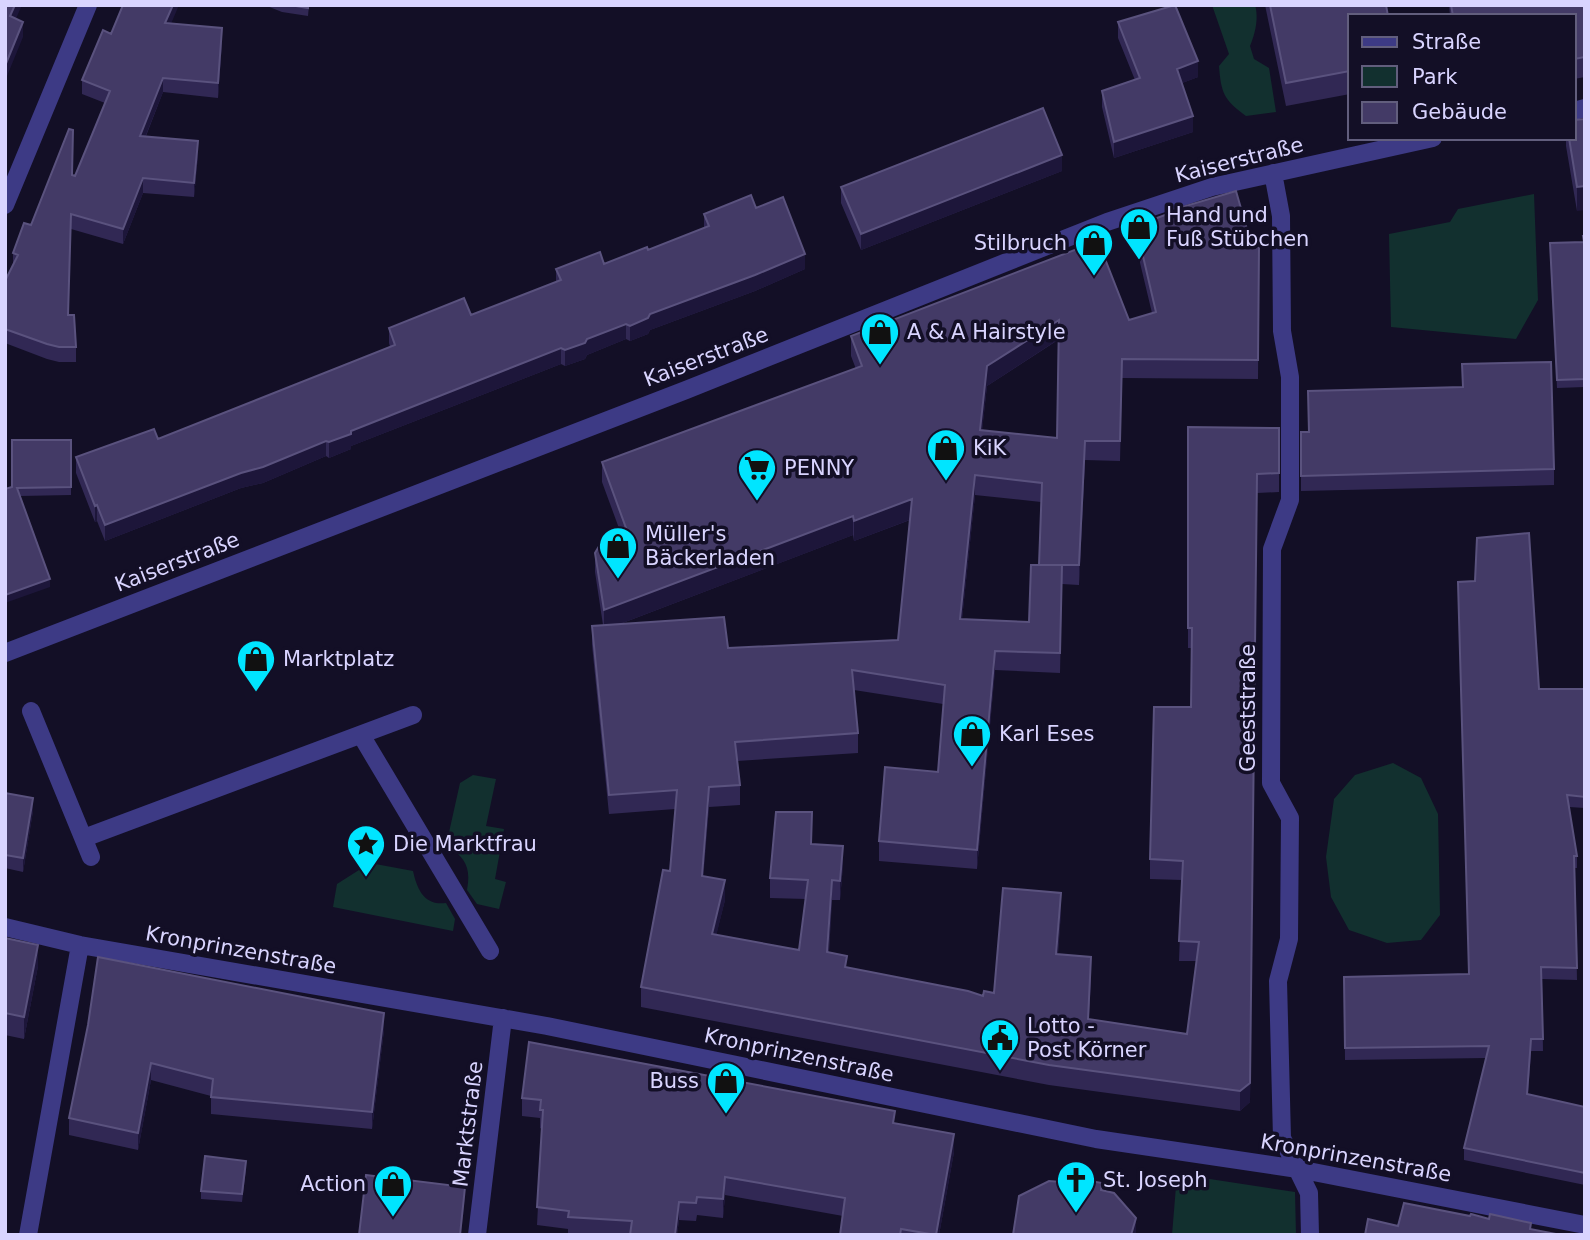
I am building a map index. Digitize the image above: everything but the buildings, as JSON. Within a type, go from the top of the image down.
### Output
[{"type":"street","points":[[5,205],[88,5]]},
{"type":"street","name":"Kaiserstraße","points":[[5,653],[686,390],[1107,222],[1212,187],[1424,140]]},
{"type":"street","name":"Geeststraße","points":[[1273,173],[1281,216],[1282,331],[1290,377],[1290,500],[1272,549],[1271,783],[1290,818],[1289,939],[1279,981],[1282,1138],[1309,1193],[1310,1235]]},
{"type":"street","points":[[31,711],[91,857]]},
{"type":"street","points":[[84,838],[413,715]]},
{"type":"street","points":[[361,735],[490,951]]},
{"type":"street","name":"Kronprinzenstraße","points":[[5,927],[80,945],[503,1018],[1097,1139],[1298,1169],[1585,1224]]},
{"type":"street","points":[[28,1235],[80,945]]},
{"type":"street","name":"Marktstraße","points":[[477,1235],[503,1018]]},
{"type":"green space","points":[[1212,5],[1255,5],[1256,26],[1250,46],[1254,59],[1269,68],[1276,112],[1246,116],[1225,95],[1219,66],[1229,54]]},
{"type":"green space","points":[[1534,194],[1538,300],[1516,339],[1391,327],[1389,234],[1450,222],[1458,209]]},
{"type":"green space","points":[[1393,763],[1421,778],[1438,814],[1440,915],[1421,940],[1387,943],[1349,930],[1331,897],[1326,857],[1334,799],[1355,775]]},
{"type":"green space","points":[[473,775],[496,779],[486,826],[504,829],[495,879],[506,882],[499,909],[477,904],[467,890],[466,864],[446,846],[460,783]]},
{"type":"green space","points":[[370,863],[413,871],[417,884],[427,899],[446,903],[455,919],[453,931],[333,907],[337,884]]},
{"type":"green space","points":[[1177,1174],[1295,1192],[1296,1235],[1172,1235]]},
{"type":"place","name":"Hand und Fuß Stübchen","points":[[1139,261]]},
{"type":"place","name":"Stilbruch","points":[[1094,277]]},
{"type":"place","name":"A & A Hairstyle","points":[[880,366]]},
{"type":"place","name":"KiK","points":[[946,482]]},
{"type":"place","name":"PENNY","points":[[757,502]]},
{"type":"place","name":"Müller's Bäckerladen","points":[[618,580]]},
{"type":"place","name":"Marktplatz","points":[[256,693]]},
{"type":"place","name":"Karl Eses","points":[[972,768]]},
{"type":"place","name":"Die Marktfrau","points":[[366,878]]},
{"type":"place","name":"Lotto - Post Körner","points":[[1000,1072]]},
{"type":"place","name":"Buss","points":[[726,1115]]},
{"type":"place","name":"St. Joseph","points":[[1076,1214]]},
{"type":"place","name":"Action","points":[[393,1218]]}]
